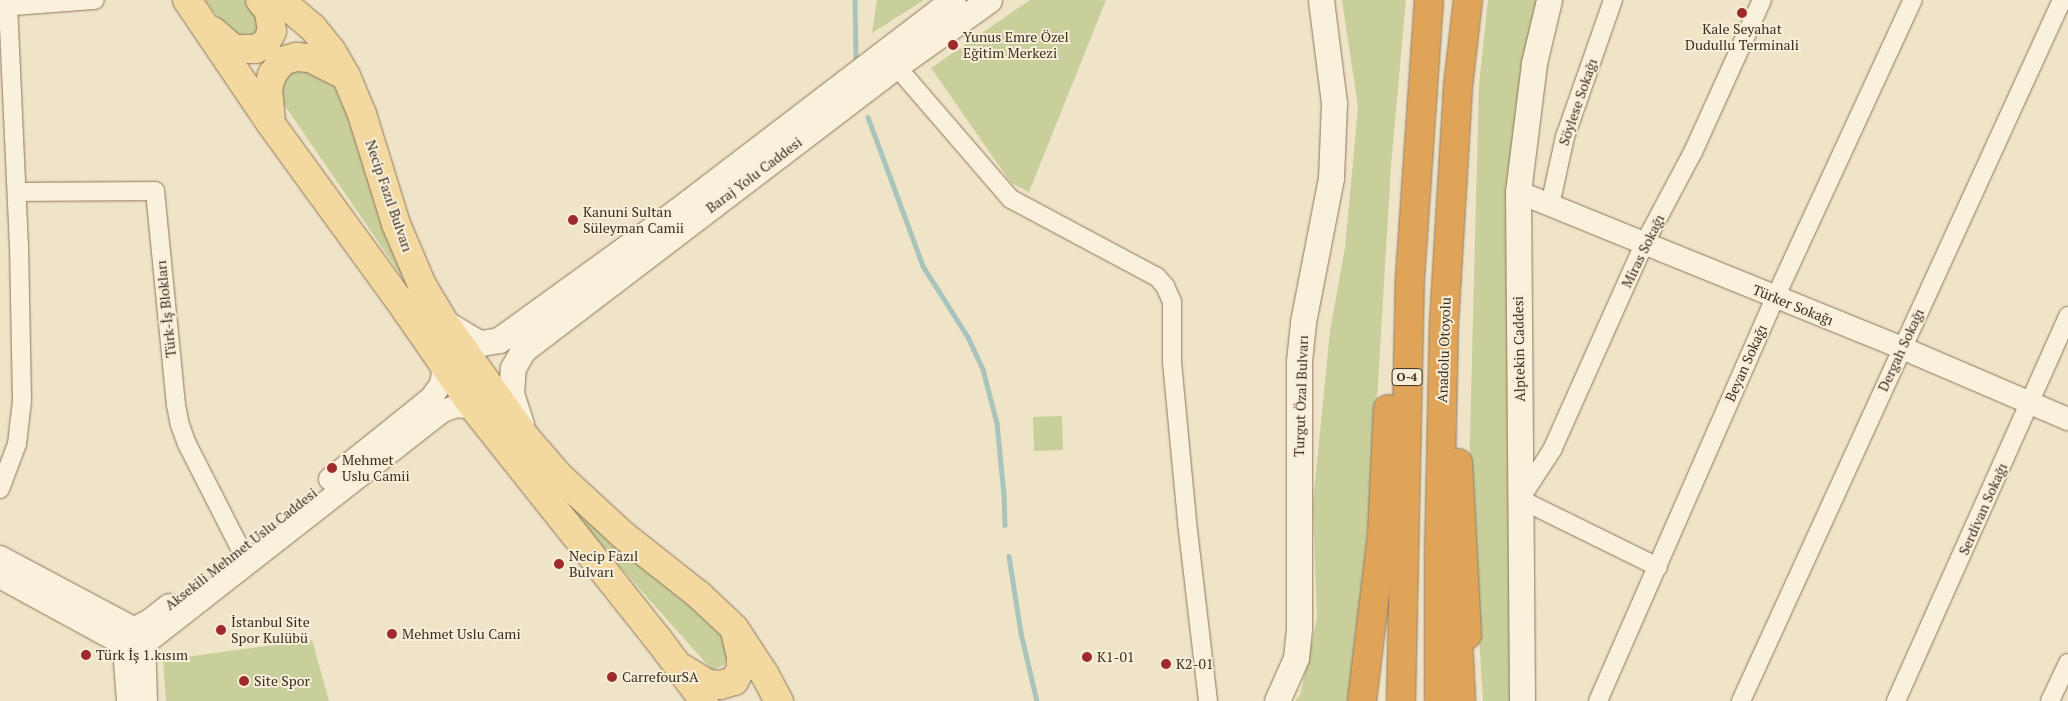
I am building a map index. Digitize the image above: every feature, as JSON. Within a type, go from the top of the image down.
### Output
[{"type":"highway","name":"O-4","points":[[1401,701],[1410,288],[1429,0]]},
{"type":"highway","name":"Anadolu Otoyolu","points":[[1439,701],[1439,559],[1444,323],[1458,86],[1468,0]]},
{"type":"highway","points":[[1362,701],[1382,535],[1395,261],[1425,53]]},
{"type":"highway","points":[[1458,86],[1456,615],[1461,701]]},
{"type":"highway","points":[[1456,429],[1471,701]]},
{"type":"highway","points":[[1370,701],[1377,582]]},
{"type":"main road","points":[[193,8],[234,49],[256,49],[266,43],[272,31],[269,11],[260,0]]},
{"type":"main road","name":"Necip Fazıl Bulvarı","points":[[280,0],[313,28],[331,50],[346,76],[362,114],[396,224],[422,285],[444,322],[526,438],[559,476],[622,535],[699,595],[734,628],[765,675],[779,701]]},
{"type":"main road","name":"Baraj Yolu Caddesi","points":[[526,438],[510,394],[513,368],[523,350],[952,0]]},
{"type":"main road","name":"Baraj Yolu Caddesi","points":[[444,322],[475,341],[482,343],[499,340],[683,218],[988,0]]},
{"type":"main road","name":"Turgut Özal Bulvarı","points":[[1277,701],[1296,658],[1299,627],[1299,361],[1303,322],[1331,178],[1334,103],[1321,0]]},
{"type":"main road","name":"Alptekin Caddesi","points":[[1522,701],[1518,192],[1534,63],[1549,0]]},
{"type":"main road","points":[[193,8],[271,124],[406,310],[474,408],[704,701]]},
{"type":"main road","points":[[271,124],[268,88],[272,75],[282,61],[296,57],[310,58],[346,76]]},
{"type":"main road","points":[[678,666],[708,684],[720,685],[734,681],[741,669],[741,656],[734,628]]},
{"type":"street","points":[[0,489],[17,444],[22,401],[17,192],[7,137],[4,7],[95,0]]},
{"type":"street","name":"Söylese Sokağı","points":[[1550,205],[1564,137],[1613,0]]},
{"type":"street","name":"Miras Sokağı","points":[[1520,499],[1552,450],[1644,244],[1692,152],[1762,0]]},
{"type":"street","name":"Beyan Sokağı","points":[[1598,701],[1775,298],[1913,0]]},
{"type":"street","name":"Dergah Sokağı","points":[[1742,701],[2062,0]]},
{"type":"street","points":[[896,66],[1011,200],[1157,277],[1165,286],[1172,302],[1172,362],[1187,522],[1208,701]]},
{"type":"street","name":"Türk-İş Blokları","points":[[17,192],[155,191],[176,405],[180,425],[187,444],[241,550]]},
{"type":"street","name":"Türker Sokağı","points":[[1518,192],[1902,348],[2068,419]]},
{"type":"street","name":"Serdivan Sokağı","points":[[1896,701],[2068,316]]},
{"type":"street","name":"Aksekili Mehmet Uslu Caddesi","points":[[133,639],[150,620],[431,398],[441,384],[443,374],[440,360]]},
{"type":"street","name":"Aksekili Mehmet Uslu Caddesi","points":[[133,639],[443,411],[457,406],[474,408]]},
{"type":"street","points":[[1520,499],[1658,568]]},
{"type":"street","points":[[0,556],[133,639],[146,701]]},
{"type":"street","points":[[0,577],[133,639]]},
{"type":"street","points":[[128,701],[133,639]]},
{"type":"street","points":[[2050,701],[2068,663]]},
{"type":"green space","points":[[205,0],[250,0],[262,26],[253,34],[241,35],[229,31]]},
{"type":"green space","points":[[877,0],[924,0],[872,33]]},
{"type":"green space","points":[[1030,0],[1106,0],[1029,192],[1011,183],[931,68]]},
{"type":"green space","points":[[1342,0],[1406,0],[1391,166],[1374,451],[1353,701],[1295,701],[1300,695],[1317,619],[1313,503],[1330,331],[1345,248],[1358,107]]},
{"type":"green space","points":[[1488,0],[1540,0],[1516,130],[1512,701],[1483,701],[1469,474],[1479,85]]},
{"type":"green space","points":[[301,67],[337,86],[372,190],[416,297],[283,103],[280,88],[287,75]]},
{"type":"green space","points":[[1062,416],[1063,450],[1034,451],[1033,417]]},
{"type":"green space","points":[[556,495],[627,551],[726,635],[730,653],[724,665],[712,670]]},
{"type":"green space","name":"Site Spor","points":[[312,640],[329,701],[166,701],[163,660]]},
{"type":"waterway","points":[[855,0],[856,59]]},
{"type":"waterway","points":[[868,117],[923,266],[968,337],[983,369],[997,423],[1005,525]]},
{"type":"waterway","points":[[1009,556],[1021,633],[1037,701]]},
{"type":"place","name":"Kale Seyahat Dudullu Terminali","points":[[1742,13]]},
{"type":"place","name":"Yunus Emre Özel Eğitim Merkezi","points":[[953,45]]},
{"type":"place","name":"Kanuni Sultan Süleyman Camii","points":[[573,220]]},
{"type":"place","name":"Mehmet Uslu Camii","points":[[332,468]]},
{"type":"place","name":"Necip Fazıl Bulvarı","points":[[559,564]]},
{"type":"place","name":"İstanbul Site Spor Kulübü","points":[[221,630]]},
{"type":"place","name":"Mehmet Uslu Cami","points":[[392,634]]},
{"type":"place","name":"Türk İş 1.kısım","points":[[86,655]]},
{"type":"place","name":"K1-01","points":[[1087,657]]},
{"type":"place","name":"K2-01","points":[[1166,664]]},
{"type":"place","name":"CarrefourSA","points":[[612,677]]},
{"type":"place","name":"Site Spor","points":[[244,681]]}]
